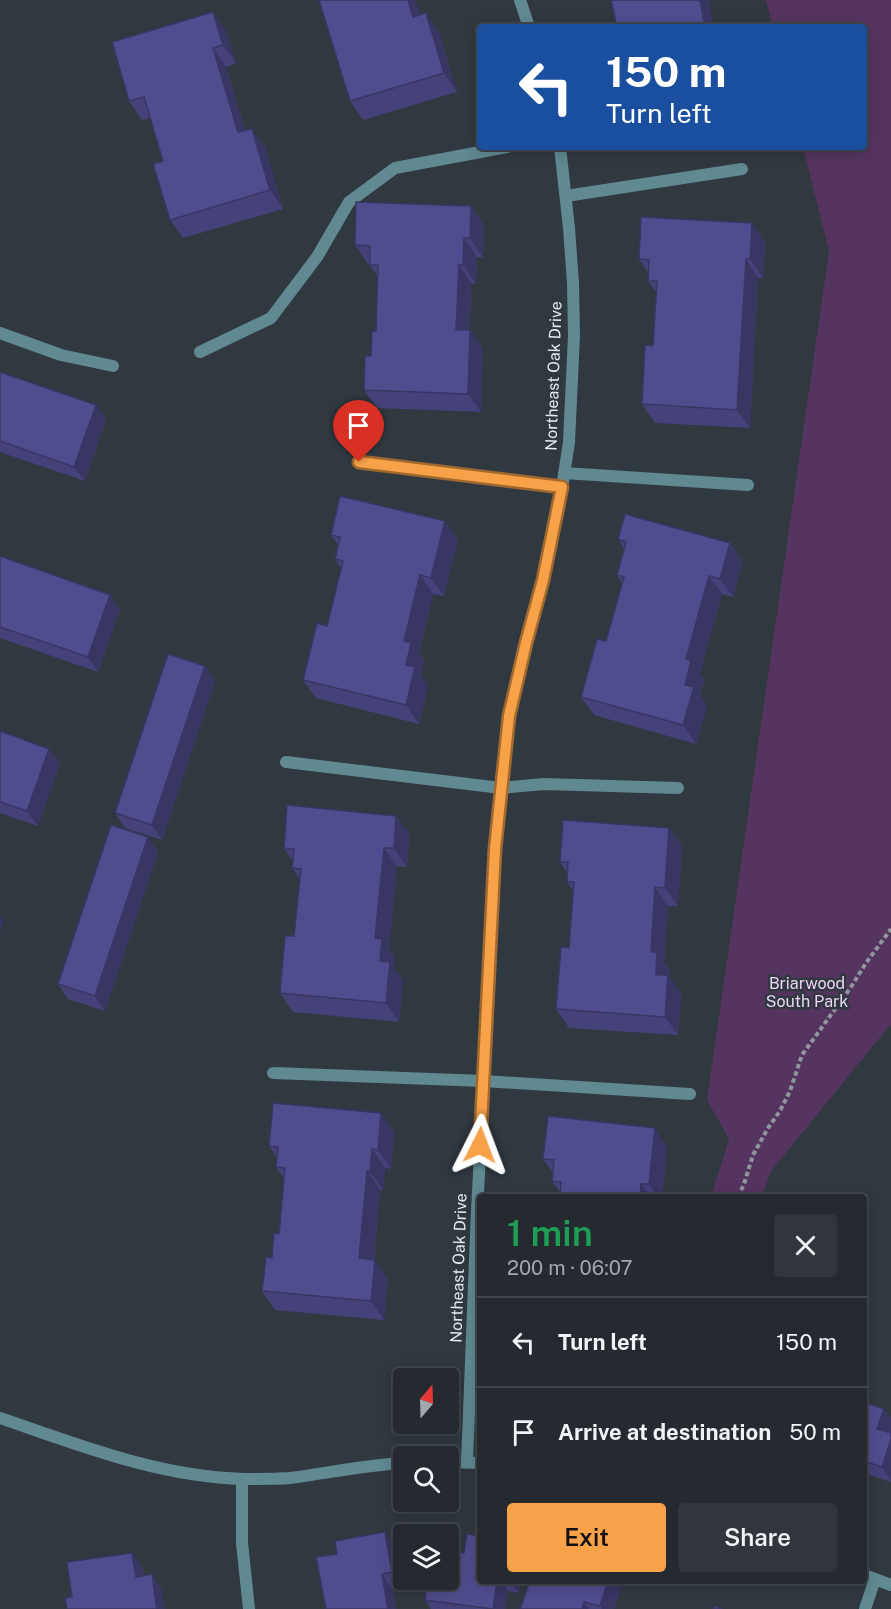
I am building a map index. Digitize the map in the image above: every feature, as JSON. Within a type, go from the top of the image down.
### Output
[{"type":"street","points":[[520,0],[528,24]]},
{"type":"street","points":[[200,352],[271,318],[317,257],[349,202],[395,168],[491,150]]},
{"type":"street","name":"Northeast Oak Drive","points":[[478,1194],[495,849],[509,716],[543,580],[570,442],[573,283],[560,150]]},
{"type":"street","points":[[566,196],[742,169]]},
{"type":"street","points":[[0,333],[61,355],[113,366]]},
{"type":"street","points":[[359,462],[562,487]]},
{"type":"street","points":[[564,473],[748,485]]},
{"type":"street","points":[[286,762],[501,788],[544,784],[678,788]]},
{"type":"street","points":[[273,1073],[484,1081],[690,1094]]},
{"type":"street","name":"Northeast Oak Drive","points":[[474,1463],[477,1210]]},
{"type":"street","points":[[0,1418],[130,1462],[184,1473],[242,1479],[288,1478],[393,1463]]},
{"type":"street","points":[[459,1462],[474,1463]]},
{"type":"street","points":[[242,1479],[243,1543],[249,1609]]},
{"type":"street","points":[[865,1609],[870,1577],[891,1585]]},
{"type":"path","points":[[739,1194],[753,1155],[790,1091],[802,1055],[891,928]]},
{"type":"green space","name":"Briarwood South Park","points":[[766,0],[891,0],[891,1024],[771,1171],[763,1194],[712,1194],[729,1139],[707,1100],[829,251],[804,150],[867,150],[867,24],[772,24]]},
{"type":"building","points":[[319,0],[408,0],[413,17],[426,13],[444,73],[350,101]]},
{"type":"building","points":[[611,0],[700,0],[704,24],[616,24]]},
{"type":"building","points":[[213,12],[223,45],[213,48],[238,132],[252,129],[270,190],[170,220],[153,164],[163,161],[144,97],[129,101],[112,42]]},
{"type":"building","points":[[356,202],[471,206],[470,238],[464,238],[463,265],[459,265],[456,330],[470,330],[468,394],[364,390],[365,356],[371,356],[372,331],[376,331],[378,265],[370,265],[370,246],[355,245]]},
{"type":"building","points":[[641,217],[752,223],[750,259],[746,259],[737,410],[642,404],[645,345],[653,346],[657,281],[648,281],[649,260],[639,259]]},
{"type":"building","points":[[0,372],[96,405],[74,467],[0,441]]},
{"type":"building","points":[[340,496],[445,521],[431,578],[420,575],[404,641],[411,643],[406,665],[415,667],[406,705],[303,680],[317,623],[327,626],[343,561],[335,559],[340,537],[331,535]]},
{"type":"building","points":[[625,514],[730,543],[720,579],[709,576],[686,659],[691,661],[685,685],[694,687],[683,725],[581,697],[597,639],[606,641],[624,577],[617,575],[626,542],[618,539]]},
{"type":"building","points":[[0,556],[110,595],[88,657],[0,627]]},
{"type":"building","points":[[168,654],[205,666],[152,825],[115,813]]},
{"type":"building","points":[[0,731],[49,749],[27,811],[0,802]]},
{"type":"building","points":[[287,805],[396,816],[394,848],[384,848],[375,938],[382,939],[380,961],[390,962],[386,1003],[280,993],[285,936],[294,936],[301,869],[292,868],[294,849],[284,848]]},
{"type":"building","points":[[563,820],[669,828],[665,888],[655,887],[651,952],[657,952],[656,975],[668,975],[665,1017],[556,1009],[561,947],[569,948],[574,882],[567,882],[568,862],[560,862]]},
{"type":"building","points":[[111,825],[148,837],[95,996],[58,984]]},
{"type":"building","points":[[273,1103],[381,1113],[378,1150],[372,1149],[370,1172],[367,1171],[359,1258],[375,1260],[371,1301],[262,1291],[266,1257],[272,1258],[274,1233],[279,1234],[285,1168],[276,1167],[278,1147],[269,1146]]},
{"type":"building","points":[[548,1116],[655,1128],[649,1184],[641,1184],[640,1194],[560,1194],[561,1182],[552,1181],[554,1160],[543,1159]]},
{"type":"building","points":[[867,1403],[884,1409],[877,1429],[891,1433],[882,1467],[867,1462]]},
{"type":"building","points":[[385,1532],[392,1572],[382,1574],[388,1609],[326,1609],[316,1557],[337,1554],[335,1541]]},
{"type":"building","points":[[467,1534],[477,1536],[477,1584],[497,1584],[493,1609],[425,1600],[426,1590],[459,1590],[459,1552],[464,1553]]},
{"type":"building","points":[[132,1553],[136,1577],[152,1574],[157,1609],[67,1609],[65,1598],[72,1597],[67,1562]]},
{"type":"building","points":[[529,1584],[607,1584],[600,1606],[584,1602],[582,1609],[520,1609]]},
{"type":"route","points":[[359,462],[562,487],[543,580],[509,716],[495,849],[480,1145]]}]
